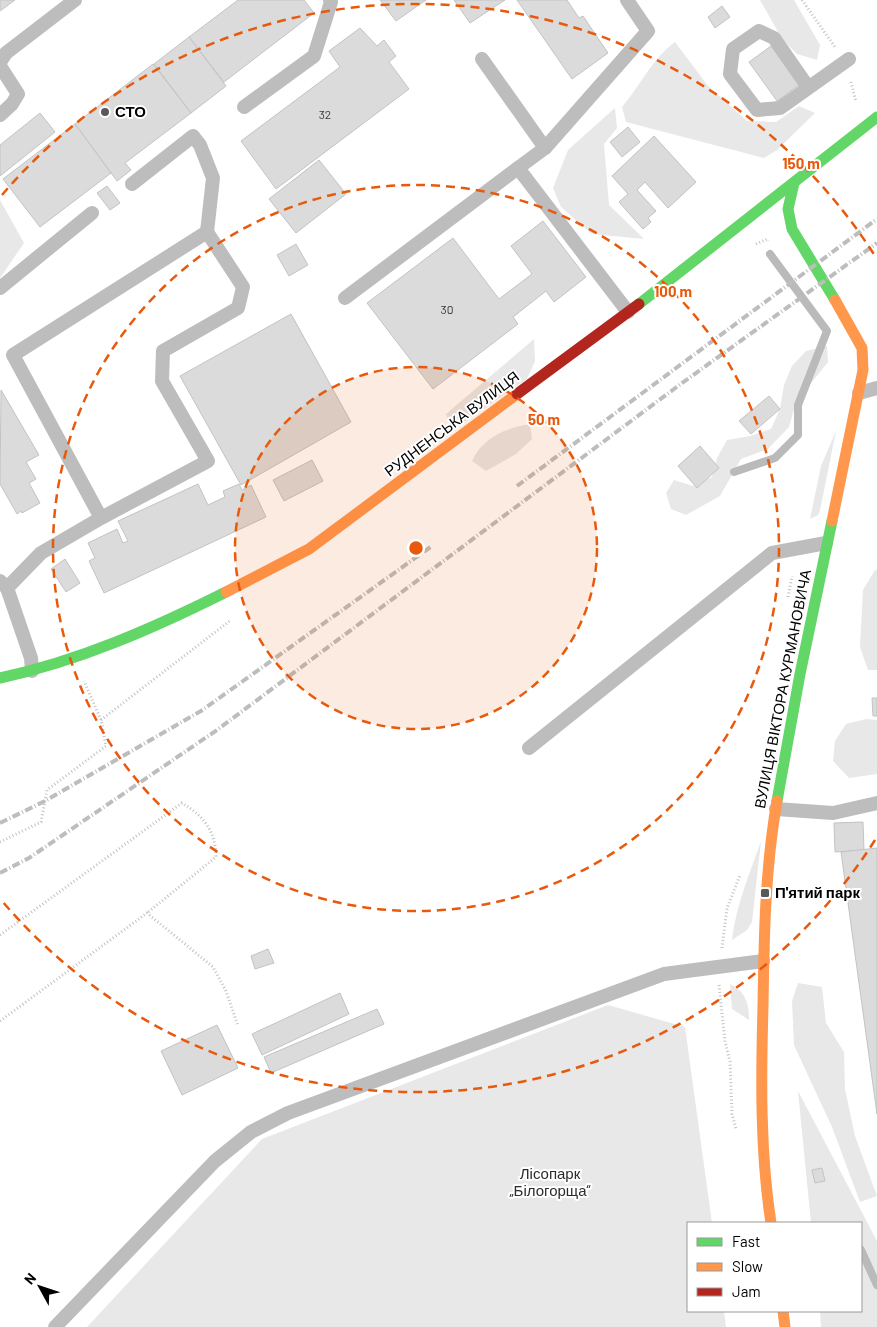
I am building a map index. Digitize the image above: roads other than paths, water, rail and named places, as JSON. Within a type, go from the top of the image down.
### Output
[{"type":"street","name":"РУДНЕНСЬКА ВУЛИЦЯ","points":[[0,678],[32,671],[77,657],[182,614],[309,548],[628,312],[740,222],[794,183],[877,117]]},
{"type":"street","name":"ВУЛИЦЯ ВІКТОРА КУРМАНОВИЧА","points":[[770,1222],[765,1183],[762,961],[765,893],[776,809],[826,543],[863,370],[862,348],[792,229],[788,209],[794,183]]},
{"type":"street","points":[[783,1312],[786,1327]]},
{"type":"lane","points":[[0,62],[6,53],[75,0]]},
{"type":"lane","points":[[244,107],[314,56],[331,2],[330,0]]},
{"type":"lane","points":[[344,298],[545,148],[648,31],[627,0]]},
{"type":"lane","points":[[808,87],[774,38],[759,31],[734,49],[730,74],[757,110],[780,108],[850,59]]},
{"type":"lane","points":[[482,59],[545,148]]},
{"type":"lane","points":[[0,66],[18,94],[12,104],[0,115]]},
{"type":"lane","points":[[32,671],[31,658],[4,585],[41,553],[101,518],[208,461],[162,381],[163,351],[238,308],[243,287],[207,232],[213,178],[200,145],[193,136],[132,184]]},
{"type":"lane","points":[[518,168],[628,312]]},
{"type":"lane","points":[[0,288],[92,213]]},
{"type":"lane","points":[[101,518],[13,355],[207,232]]},
{"type":"lane","points":[[859,393],[877,388]]},
{"type":"lane","points":[[529,748],[772,553],[826,543]]},
{"type":"lane","points":[[776,809],[833,813],[877,803]]},
{"type":"lane","points":[[55,1327],[215,1161],[250,1132],[288,1113],[664,974],[762,961]]},
{"type":"waterway","points":[[734,472],[775,458],[798,435],[798,405],[827,331],[770,254]]},
{"type":"waterway","points":[[862,1252],[877,1285]]},
{"type":"railway","points":[[517,486],[877,219]]},
{"type":"railway","points":[[0,873],[29,858],[217,730],[682,383],[877,243]]},
{"type":"railway","points":[[0,823],[45,801],[201,711],[432,546]]},
{"type":"place","name":"СТО","points":[[105,112]]},
{"type":"place","name":"П'ятий парк","points":[[765,893]]},
{"type":"park label","name":"Лісопарк „Білогорща“","points":[[550,1182]]}]
